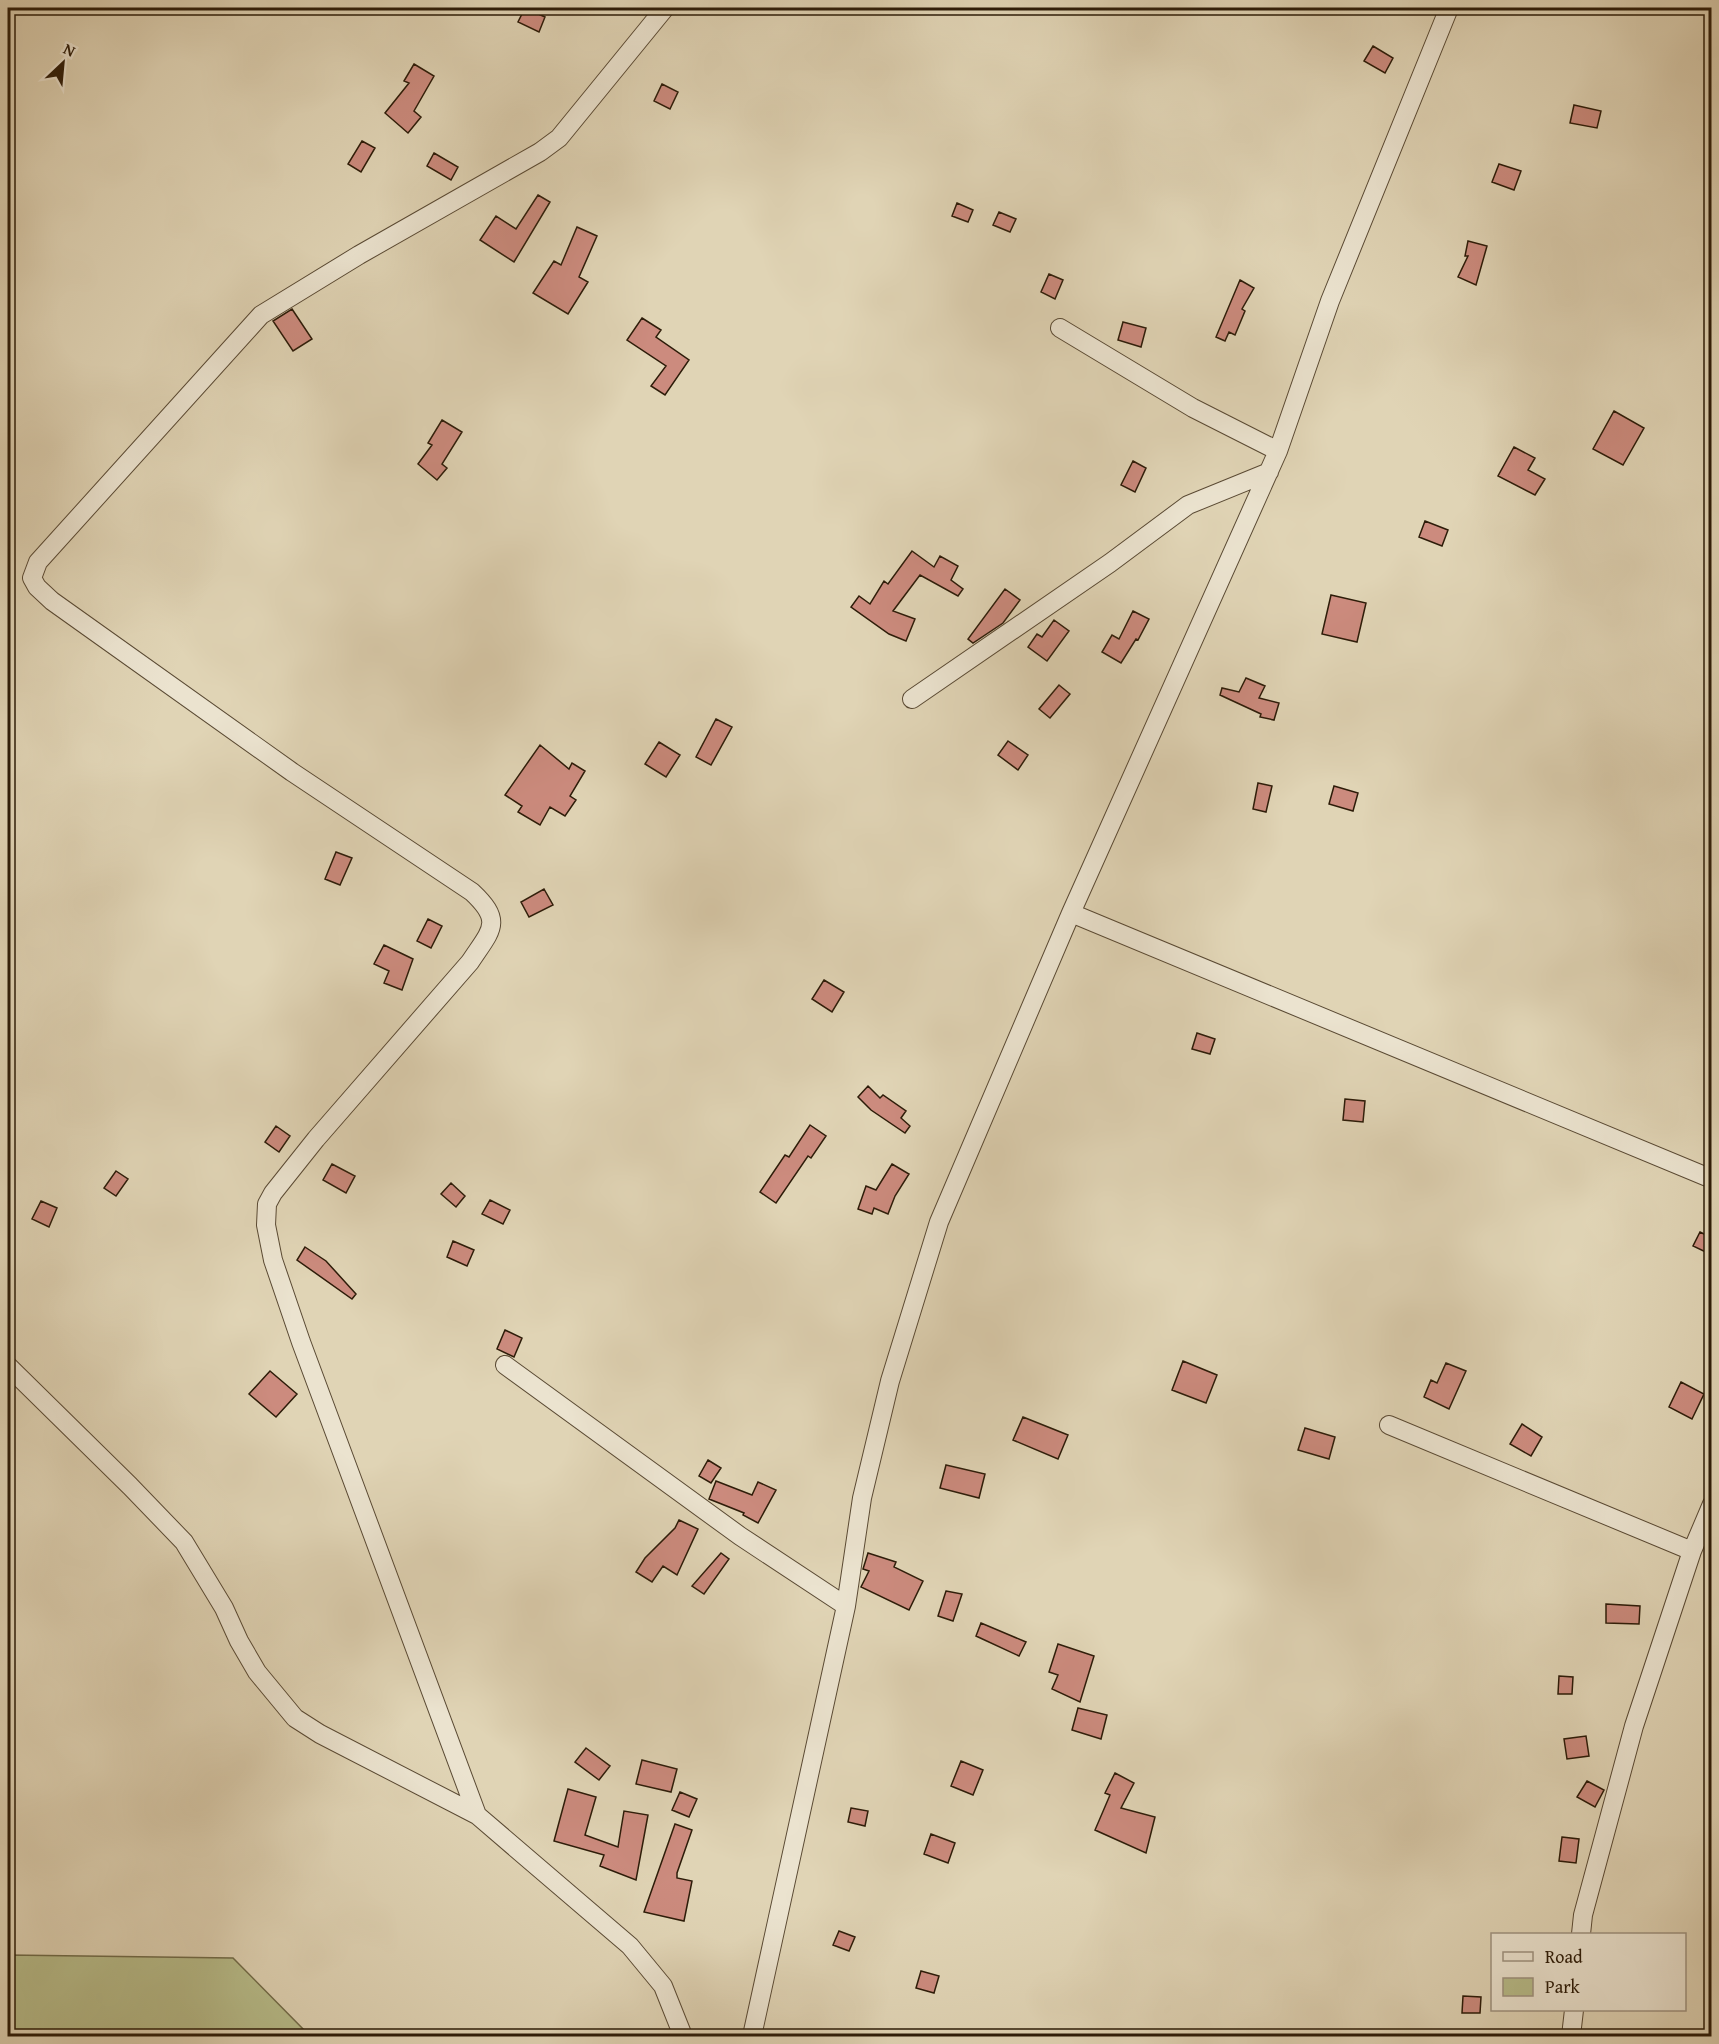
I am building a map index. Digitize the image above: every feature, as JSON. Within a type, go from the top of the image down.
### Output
[{"type":"street","points":[[477,1815],[301,1342],[273,1260],[266,1225],[267,1204],[273,1193],[316,1139],[470,962],[491,930],[492,916],[483,902],[472,892],[292,772],[52,601],[37,587],[32,578],[38,562],[261,315],[359,255],[540,152],[559,138],[665,8]]},
{"type":"street","points":[[752,2037],[846,1606],[862,1498],[890,1381],[939,1222],[1071,913],[1278,451],[1330,301],[1449,8]]},
{"type":"street","points":[[1060,328],[1193,408],[1278,451]]},
{"type":"street","points":[[912,699],[1110,563],[1188,505],[1269,472]]},
{"type":"street","points":[[1071,913],[1712,1179]]},
{"type":"street","points":[[505,1365],[740,1536],[846,1606]]},
{"type":"street","points":[[8,1366],[184,1542],[224,1608],[257,1672],[295,1718],[320,1734],[477,1815],[630,1946],[663,1986],[682,2037]]},
{"type":"street","points":[[1389,1425],[1692,1551]]},
{"type":"street","points":[[1581,1933],[1583,1915],[1634,1726],[1692,1551],[1712,1504]]},
{"type":"street","points":[[1571,2037],[1574,2011]]},
{"type":"green space","points":[[8,1955],[233,1958],[310,2036],[8,2036]]},
{"type":"building","points":[[525,8],[545,17],[539,32],[518,22]]},
{"type":"building","points":[[1373,46],[1393,58],[1385,73],[1364,61]]},
{"type":"building","points":[[414,64],[434,76],[414,111],[421,117],[408,133],[385,113],[409,83],[404,81]]},
{"type":"building","points":[[662,84],[678,92],[670,109],[654,101]]},
{"type":"building","points":[[1574,105],[1601,111],[1597,128],[1570,123]]},
{"type":"building","points":[[362,141],[375,148],[361,172],[348,164]]},
{"type":"building","points":[[434,153],[458,167],[451,180],[427,166]]},
{"type":"building","points":[[1499,164],[1521,171],[1514,190],[1492,182]]},
{"type":"building","points":[[538,195],[550,202],[514,262],[480,240],[496,216],[516,229]]},
{"type":"building","points":[[957,203],[973,210],[968,222],[952,216]]},
{"type":"building","points":[[999,212],[1016,219],[1010,232],[993,225]]},
{"type":"building","points":[[577,227],[597,236],[579,277],[588,282],[568,314],[533,293],[554,261],[561,265]]},
{"type":"building","points":[[1468,241],[1487,246],[1476,285],[1458,277],[1468,256],[1465,256]]},
{"type":"building","points":[[1049,274],[1063,280],[1055,299],[1041,292]]},
{"type":"building","points":[[1240,280],[1254,288],[1242,309],[1245,311],[1235,335],[1229,332],[1225,341],[1216,337]]},
{"type":"building","points":[[292,309],[312,339],[293,351],[273,321]]},
{"type":"building","points":[[642,318],[661,330],[656,337],[689,360],[665,395],[651,386],[666,366],[627,340]]},
{"type":"building","points":[[1123,322],[1146,328],[1141,347],[1118,340]]},
{"type":"building","points":[[1614,411],[1644,428],[1623,465],[1593,449]]},
{"type":"building","points":[[442,420],[462,432],[442,464],[447,468],[437,480],[418,464],[432,445],[428,443]]},
{"type":"building","points":[[1514,447],[1535,458],[1528,470],[1545,479],[1535,495],[1498,476]]},
{"type":"building","points":[[1133,461],[1146,468],[1135,492],[1121,485]]},
{"type":"building","points":[[1425,521],[1448,530],[1442,546],[1419,537]]},
{"type":"building","points":[[912,551],[934,567],[940,556],[958,566],[951,580],[963,589],[958,596],[920,575],[893,611],[915,619],[906,641],[889,634],[851,607],[859,596],[870,604],[884,581],[888,584]]},
{"type":"building","points":[[1005,589],[1020,600],[1003,623],[973,643],[968,639]]},
{"type":"building","points":[[1331,595],[1366,603],[1357,642],[1322,634]]},
{"type":"building","points":[[1133,611],[1149,619],[1138,640],[1136,639],[1121,663],[1102,652],[1112,635],[1119,639]]},
{"type":"building","points":[[1054,620],[1069,631],[1047,661],[1028,647],[1037,634],[1042,637]]},
{"type":"building","points":[[1246,678],[1265,686],[1259,698],[1279,703],[1274,720],[1260,717],[1261,714],[1220,695],[1222,688],[1239,692]]},
{"type":"building","points":[[1059,685],[1070,694],[1050,718],[1039,709]]},
{"type":"building","points":[[716,719],[732,727],[711,765],[696,757]]},
{"type":"building","points":[[1008,741],[1028,755],[1018,770],[998,755]]},
{"type":"building","points":[[659,742],[680,755],[666,777],[645,764]]},
{"type":"building","points":[[540,745],[569,769],[572,763],[585,771],[570,796],[576,800],[565,816],[550,807],[540,825],[518,812],[522,806],[505,795]]},
{"type":"building","points":[[1258,783],[1272,786],[1266,812],[1253,809]]},
{"type":"building","points":[[1334,786],[1358,793],[1353,811],[1329,804]]},
{"type":"building","points":[[336,852],[352,858],[340,885],[325,879]]},
{"type":"building","points":[[544,889],[553,905],[529,917],[521,902]]},
{"type":"building","points":[[428,919],[442,926],[431,948],[417,941]]},
{"type":"building","points":[[384,945],[413,959],[402,990],[384,983],[389,971],[374,964]]},
{"type":"building","points":[[824,980],[844,992],[832,1012],[812,999]]},
{"type":"building","points":[[1197,1033],[1215,1039],[1210,1054],[1192,1049]]},
{"type":"building","points":[[868,1086],[880,1098],[883,1095],[906,1111],[901,1118],[910,1126],[905,1133],[871,1110],[858,1097]]},
{"type":"building","points":[[1345,1099],[1365,1101],[1363,1122],[1343,1120]]},
{"type":"building","points":[[810,1125],[826,1136],[811,1158],[808,1156],[776,1203],[760,1192],[785,1155],[789,1157]]},
{"type":"building","points":[[276,1126],[290,1136],[279,1152],[265,1142]]},
{"type":"building","points":[[332,1164],[355,1176],[346,1193],[323,1180]]},
{"type":"building","points":[[892,1164],[909,1174],[895,1196],[888,1214],[874,1208],[872,1214],[858,1209],[866,1186],[876,1190]]},
{"type":"building","points":[[116,1171],[128,1179],[116,1196],[104,1188]]},
{"type":"building","points":[[451,1183],[465,1196],[456,1207],[441,1194]]},
{"type":"building","points":[[490,1200],[510,1210],[503,1224],[482,1214]]},
{"type":"building","points":[[41,1201],[57,1208],[49,1227],[32,1219]]},
{"type":"building","points":[[1700,1232],[1712,1238],[1712,1255],[1693,1246]]},
{"type":"building","points":[[453,1241],[474,1250],[467,1266],[447,1257]]},
{"type":"building","points":[[305,1247],[326,1261],[356,1294],[352,1299],[297,1260]]},
{"type":"building","points":[[505,1330],[522,1338],[514,1357],[497,1349]]},
{"type":"building","points":[[1183,1361],[1217,1375],[1206,1403],[1172,1390]]},
{"type":"building","points":[[1446,1363],[1466,1371],[1449,1409],[1424,1397],[1431,1380],[1437,1383]]},
{"type":"building","points":[[270,1371],[297,1394],[276,1417],[249,1394]]},
{"type":"building","points":[[1681,1382],[1704,1394],[1692,1419],[1669,1407]]},
{"type":"building","points":[[1023,1417],[1068,1435],[1058,1459],[1013,1440]]},
{"type":"building","points":[[1522,1424],[1542,1437],[1531,1456],[1510,1444]]},
{"type":"building","points":[[1305,1428],[1335,1437],[1329,1459],[1298,1450]]},
{"type":"building","points":[[708,1460],[721,1468],[711,1483],[699,1476]]},
{"type":"building","points":[[946,1465],[985,1474],[979,1498],[940,1488]]},
{"type":"building","points":[[716,1481],[752,1495],[758,1482],[776,1490],[758,1523],[743,1515],[744,1513],[709,1499]]},
{"type":"building","points":[[679,1520],[698,1529],[677,1575],[663,1566],[652,1582],[636,1572],[645,1558],[675,1528]]},
{"type":"building","points":[[721,1553],[729,1559],[704,1594],[692,1586]]},
{"type":"building","points":[[868,1553],[896,1562],[894,1567],[923,1581],[909,1610],[861,1587],[869,1571],[863,1569]]},
{"type":"building","points":[[946,1591],[962,1594],[953,1621],[938,1616]]},
{"type":"building","points":[[1606,1604],[1640,1606],[1639,1624],[1606,1623]]},
{"type":"building","points":[[981,1623],[1026,1642],[1019,1656],[976,1636]]},
{"type":"building","points":[[1058,1644],[1094,1656],[1080,1702],[1052,1689],[1058,1675],[1049,1672]]},
{"type":"building","points":[[1559,1676],[1573,1677],[1572,1694],[1558,1694]]},
{"type":"building","points":[[1078,1708],[1107,1715],[1101,1739],[1072,1730]]},
{"type":"building","points":[[1586,1736],[1589,1756],[1567,1759],[1564,1739]]},
{"type":"building","points":[[586,1748],[610,1766],[599,1780],[575,1762]]},
{"type":"building","points":[[642,1760],[677,1769],[671,1792],[636,1784]]},
{"type":"building","points":[[961,1761],[983,1770],[973,1795],[951,1786]]},
{"type":"building","points":[[1115,1773],[1134,1783],[1121,1808],[1155,1817],[1146,1853],[1095,1830],[1110,1795],[1105,1793]]},
{"type":"building","points":[[1587,1781],[1604,1790],[1595,1807],[1577,1797]]},
{"type":"building","points":[[568,1789],[596,1797],[585,1835],[618,1847],[624,1811],[648,1815],[636,1880],[600,1866],[604,1855],[554,1841]]},
{"type":"building","points":[[680,1792],[697,1799],[689,1817],[672,1810]]},
{"type":"building","points":[[851,1808],[868,1811],[865,1826],[848,1822]]},
{"type":"building","points":[[675,1824],[692,1830],[677,1873],[677,1878],[692,1881],[684,1921],[644,1912]]},
{"type":"building","points":[[931,1834],[955,1843],[948,1863],[924,1854]]},
{"type":"building","points":[[1562,1837],[1579,1839],[1576,1863],[1559,1861]]},
{"type":"building","points":[[839,1931],[855,1937],[849,1951],[833,1945]]},
{"type":"building","points":[[921,1971],[939,1976],[934,1993],[916,1988]]},
{"type":"building","points":[[1463,1996],[1481,1997],[1480,2013],[1462,2013]]}]
